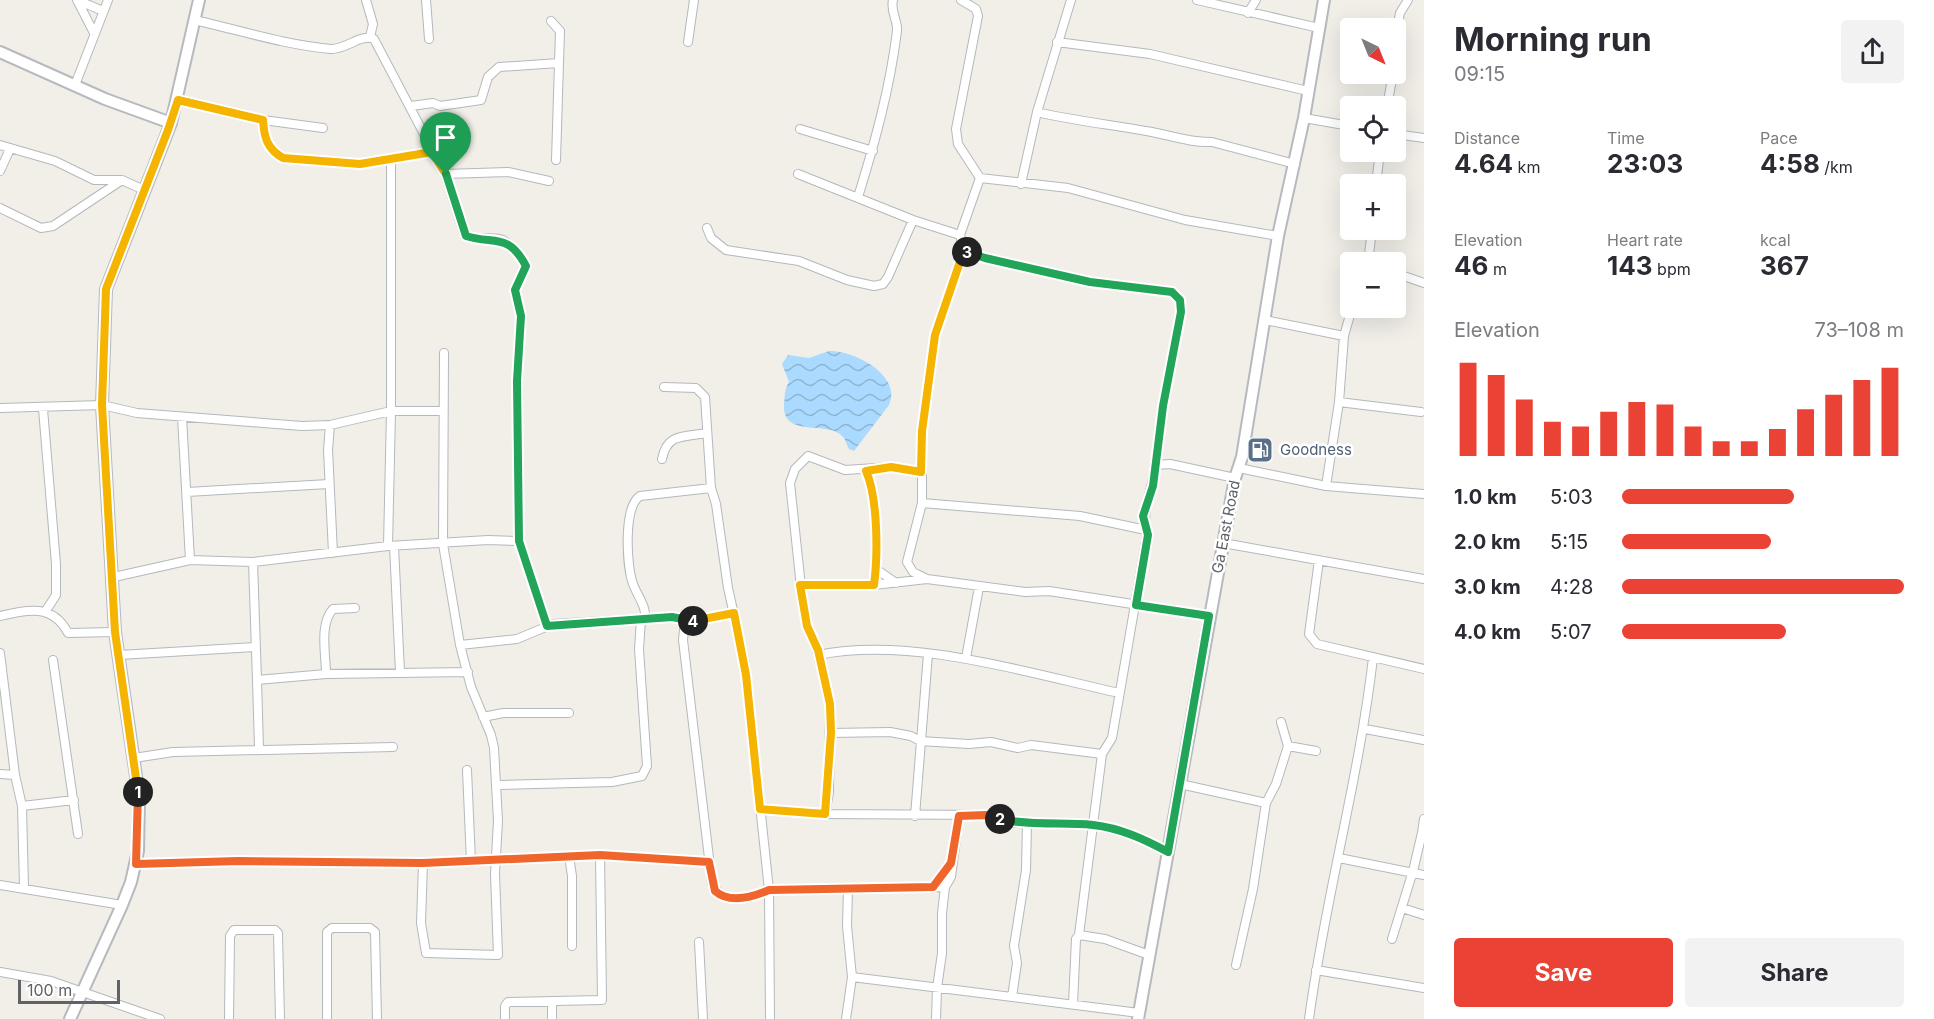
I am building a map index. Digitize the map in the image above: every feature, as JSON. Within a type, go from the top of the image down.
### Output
[{"type":"street","points":[[77,0],[103,11]]},
{"type":"street","points":[[77,0],[94,33]]},
{"type":"street","points":[[75,85],[108,0]]},
{"type":"street","points":[[70,1019],[122,905],[136,864],[139,797],[115,632],[114,577],[102,405],[106,289],[171,123],[178,100],[198,0]]},
{"type":"street","points":[[366,0],[373,24],[370,37]]},
{"type":"street","points":[[426,0],[429,39]]},
{"type":"street","points":[[688,42],[694,0]]},
{"type":"street","points":[[858,197],[883,116],[897,27],[892,14],[893,0]]},
{"type":"street","points":[[961,0],[976,9],[978,16],[956,129],[958,144],[980,178],[1068,188],[1210,226],[1278,236]]},
{"type":"street","points":[[1021,184],[1037,112],[1071,0]]},
{"type":"street","points":[[1197,0],[1319,28]]},
{"type":"street","points":[[1248,13],[1256,0]]},
{"type":"street","name":"Ga East Road","points":[[1138,1016],[1209,616],[1265,320],[1278,236],[1304,117],[1324,0]]},
{"type":"street","points":[[1399,18],[1408,0]]},
{"type":"street","points":[[194,20],[300,45],[334,49],[370,37],[378,41],[432,152],[446,174],[466,236],[502,240],[526,266],[515,290],[521,316],[517,381],[519,541],[547,626]]},
{"type":"street","points":[[551,21],[560,31],[556,160]]},
{"type":"street","points":[[1057,42],[1150,54],[1308,91]]},
{"type":"street","points":[[0,52],[171,123]]},
{"type":"street","points":[[411,106],[433,104],[440,106],[482,100],[488,77],[499,67],[559,63]]},
{"type":"street","points":[[178,100],[263,120],[322,128]]},
{"type":"street","points":[[1037,112],[1093,124],[1212,142],[1294,164]]},
{"type":"street","points":[[1304,117],[1340,124]]},
{"type":"street","points":[[263,120],[268,146],[283,158],[360,164],[391,161],[432,152]]},
{"type":"street","points":[[800,129],[873,151]]},
{"type":"street","points":[[1406,136],[1424,138]]},
{"type":"street","points":[[0,145],[55,161],[94,180],[122,180],[144,190]]},
{"type":"street","points":[[0,171],[10,148]]},
{"type":"street","points":[[391,161],[391,546],[400,672]]},
{"type":"street","points":[[446,174],[508,172],[549,181]]},
{"type":"street","points":[[798,174],[828,188],[960,235]]},
{"type":"street","points":[[927,579],[913,572],[907,562],[922,503],[922,431],[935,335],[964,250],[960,235],[980,178]]},
{"type":"street","points":[[0,208],[41,228],[53,226],[122,180]]},
{"type":"street","points":[[707,228],[711,238],[726,250],[799,261],[847,280],[874,286],[883,284],[888,277],[913,220]]},
{"type":"street","points":[[964,250],[985,258],[1090,282],[1172,292],[1180,300],[1181,312],[1153,486],[1143,516],[1148,535],[1136,605],[1112,738],[1102,754],[1095,825],[1076,948],[1073,1004]]},
{"type":"street","points":[[1406,277],[1424,283]]},
{"type":"street","points":[[1326,486],[1339,402],[1344,336],[1349,318]]},
{"type":"street","points":[[1265,320],[1344,336]]},
{"type":"street","points":[[423,863],[421,923],[426,953],[497,955],[500,953],[495,881],[498,862],[496,785],[491,735],[471,687],[460,645],[443,544],[444,353]]},
{"type":"street","points":[[664,387],[696,388],[704,393],[711,488],[716,504],[728,588],[746,675],[769,890],[770,1019]]},
{"type":"street","points":[[1339,402],[1421,412]]},
{"type":"street","points":[[0,408],[43,409],[102,405],[137,413],[302,426],[330,425],[391,411],[443,411]]},
{"type":"street","points":[[43,409],[56,564],[56,594],[45,612]]},
{"type":"street","points":[[182,417],[190,560]]},
{"type":"street","points":[[330,425],[329,484],[333,553]]},
{"type":"street","points":[[662,459],[664,447],[671,440],[707,433]]},
{"type":"street","points":[[825,814],[831,733],[830,704],[818,655],[807,626],[800,585],[790,491],[795,469],[804,457],[812,456],[834,468],[866,471],[891,467],[921,472]]},
{"type":"street","points":[[1156,465],[1170,464],[1326,486],[1424,494]]},
{"type":"street","points":[[866,471],[872,487],[876,569],[874,585]]},
{"type":"street","points":[[187,492],[329,484]]},
{"type":"street","points":[[496,785],[612,782],[642,776],[647,766],[639,649],[646,609],[632,581],[627,554],[627,539],[634,502],[640,496],[711,488]]},
{"type":"street","points":[[922,503],[1080,516],[1146,530]]},
{"type":"street","points":[[114,577],[190,560],[253,562],[391,546],[488,540],[519,541]]},
{"type":"street","points":[[1223,543],[1424,579]]},
{"type":"street","points":[[1319,560],[1309,634],[1312,640],[1317,644],[1424,669]]},
{"type":"street","points":[[253,562],[259,748]]},
{"type":"street","points":[[876,569],[896,583]]},
{"type":"street","points":[[800,585],[874,585],[927,579],[1025,592],[1049,591],[1209,616]]},
{"type":"street","points":[[966,658],[979,586]]},
{"type":"street","points":[[326,674],[325,628],[329,614],[333,609],[355,608]]},
{"type":"street","points":[[0,616],[23,611],[45,612],[61,619],[68,633],[115,632]]},
{"type":"street","points":[[460,645],[517,639],[547,626],[601,620],[672,617],[690,621],[734,613]]},
{"type":"street","points":[[690,621],[684,630],[683,640],[712,883],[721,896],[747,897],[769,890],[945,887]]},
{"type":"street","points":[[118,655],[255,647]]},
{"type":"street","points":[[818,655],[840,651],[928,654],[966,658],[1119,693]]},
{"type":"street","points":[[0,653],[3,701],[22,806],[24,888]]},
{"type":"street","points":[[915,816],[928,654]]},
{"type":"street","points":[[1309,1019],[1316,970],[1365,729],[1373,658]]},
{"type":"street","points":[[53,660],[78,834]]},
{"type":"street","points":[[257,680],[326,674],[468,672]]},
{"type":"street","points":[[483,717],[503,713],[569,713]]},
{"type":"street","points":[[1236,965],[1253,889],[1266,803],[1280,774],[1288,746],[1281,722]]},
{"type":"street","points":[[1365,729],[1424,740]]},
{"type":"street","points":[[831,733],[890,732],[911,736],[920,741],[969,744],[991,742],[1018,748],[1031,745],[1102,754]]},
{"type":"street","points":[[1288,746],[1316,751]]},
{"type":"street","points":[[134,758],[173,752],[259,748],[393,747]]},
{"type":"street","points":[[467,770],[471,862]]},
{"type":"street","points":[[0,774],[15,776]]},
{"type":"street","points":[[1180,784],[1266,803]]},
{"type":"street","points":[[22,806],[74,800]]},
{"type":"street","points":[[760,809],[825,814],[986,815],[1027,823],[1095,825],[1139,837],[1168,852]]},
{"type":"street","points":[[936,1019],[937,988],[942,953],[942,913],[945,887],[951,877],[951,863],[959,816]]},
{"type":"street","points":[[1392,939],[1413,872],[1423,834],[1424,819]]},
{"type":"street","points":[[1012,997],[1017,963],[1014,946],[1026,870],[1027,823]]},
{"type":"street","points":[[136,864],[238,861],[498,862],[600,855],[709,862]]},
{"type":"street","points":[[505,1019],[505,1006],[508,1002],[602,1000],[600,855]]},
{"type":"street","points":[[569,856],[573,876],[572,946]]},
{"type":"street","points":[[1340,858],[1424,875]]},
{"type":"street","points":[[933,887],[951,863]]},
{"type":"street","points":[[0,885],[122,905]]},
{"type":"street","points":[[846,1019],[852,977],[847,926],[848,889]]},
{"type":"street","points":[[1402,908],[1424,915]]},
{"type":"street","points":[[327,1019],[327,932],[332,928],[370,928],[375,932],[377,1019]]},
{"type":"street","points":[[229,1019],[230,936],[234,930],[274,930],[278,933],[280,1019]]},
{"type":"street","points":[[1079,935],[1105,939],[1149,955]]},
{"type":"street","points":[[699,942],[703,1019]]},
{"type":"street","points":[[1316,970],[1424,988]]},
{"type":"street","points":[[0,972],[51,981],[160,1019]]},
{"type":"street","points":[[852,977],[1073,1004],[1138,1016]]},
{"type":"street","points":[[552,1002],[552,1019]]},
{"type":"water","points":[[829,351],[863,360],[883,375],[889,384],[891,394],[889,405],[854,451],[849,449],[844,438],[836,432],[798,426],[790,422],[785,415],[784,404],[789,382],[782,364],[788,355],[809,358]]},
{"type":"place","name":"Goodness","points":[[1260,450]]},
{"type":"route","points":[[178,100],[263,120],[268,146],[283,158],[360,164],[391,161],[432,152],[446,174],[466,236],[502,240],[526,266],[515,290],[521,316],[517,381],[519,541],[526,569],[547,626],[601,620],[645,620],[672,617],[690,621],[734,613],[745,664],[760,809],[825,814],[829,792],[830,704],[818,650],[807,626],[800,585],[874,585],[876,569],[872,487],[866,471],[891,467],[921,472],[922,431],[935,335],[964,250],[985,258],[1090,282],[1172,292],[1180,300],[1181,312],[1163,406],[1153,486],[1143,516],[1148,535],[1136,605],[1168,612],[1191,612],[1209,616],[1168,852],[1139,837],[1095,825],[1015,822],[986,815],[959,816],[951,863],[933,887],[769,890],[747,897],[726,897],[715,891],[709,862],[600,855],[498,862],[238,861],[136,864],[139,797],[115,632],[114,577],[102,405],[106,289],[178,100]]}]
